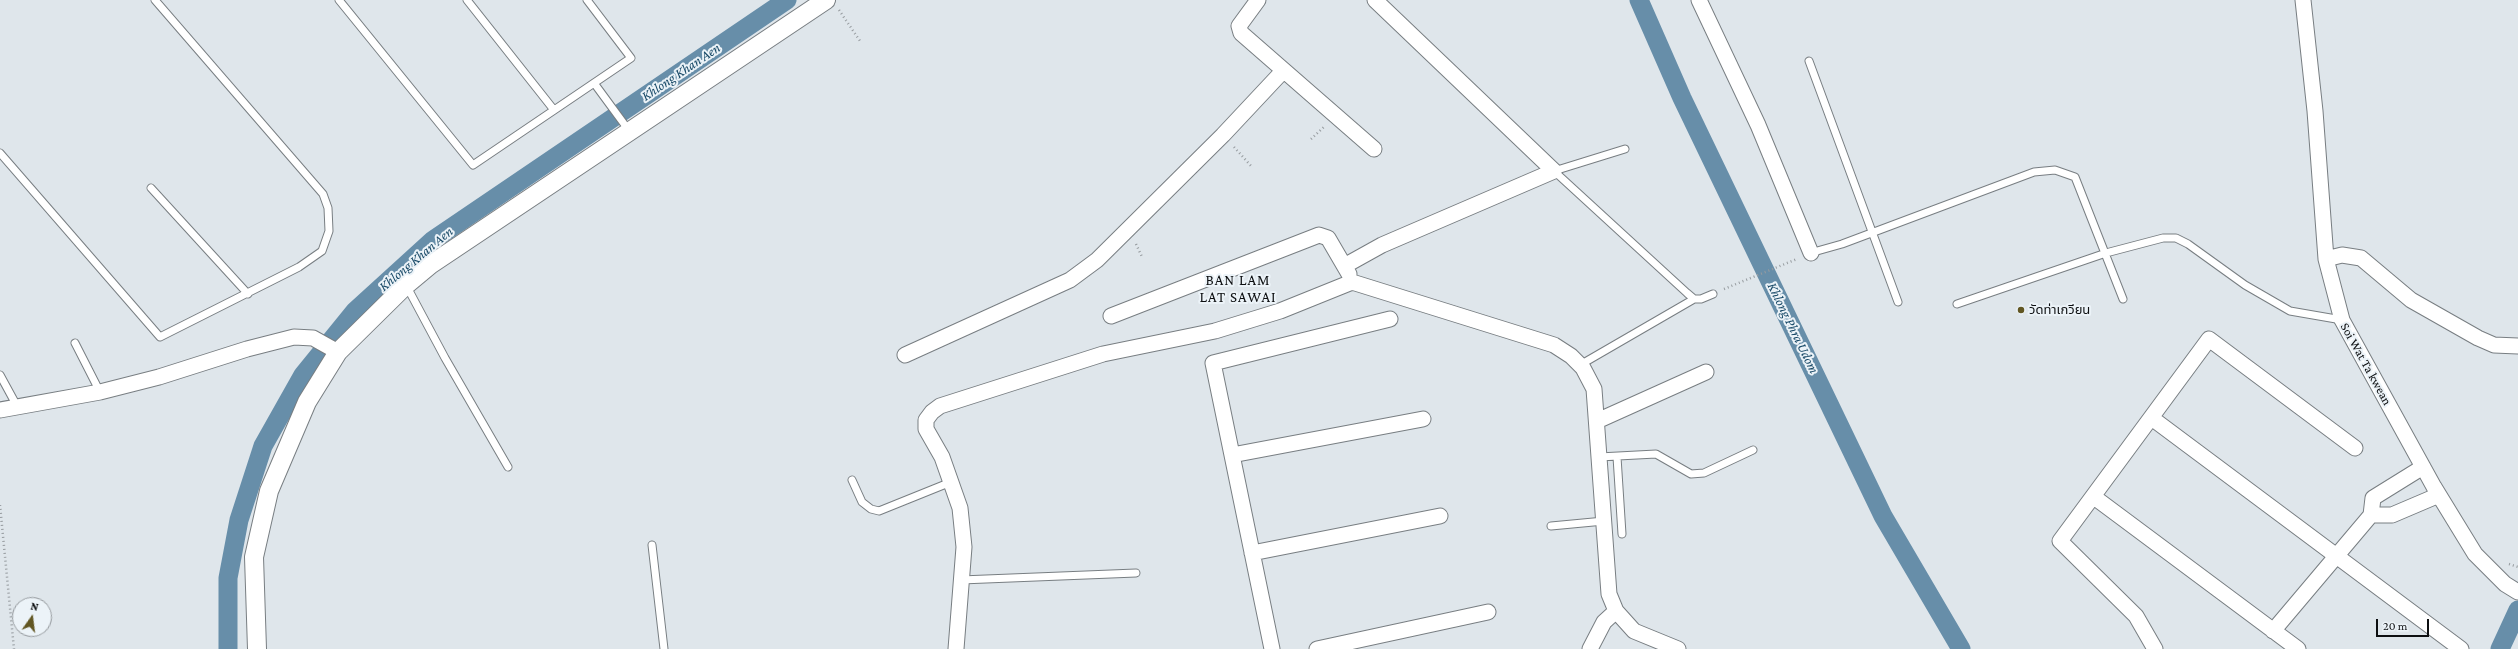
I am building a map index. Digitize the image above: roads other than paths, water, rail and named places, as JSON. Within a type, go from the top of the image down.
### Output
[{"type":"street","points":[[1258,0],[1239,26],[1241,34],[1374,149]]},
{"type":"street","points":[[1346,265],[1382,245],[1554,171],[1375,0]]},
{"type":"street","points":[[1699,0],[1758,125],[1809,254]]},
{"type":"street","name":"Soi Wat Ta kwean","points":[[2303,0],[2315,111],[2326,259],[2342,320],[2423,467],[2475,554],[2505,584],[2518,592]]},
{"type":"street","points":[[257,649],[254,557],[269,491],[307,402],[334,349],[430,265],[630,131],[831,3]]},
{"type":"street","points":[[905,355],[1070,280],[1097,260],[1223,135],[1283,71]]},
{"type":"street","points":[[1111,316],[1319,235],[1328,238],[1346,265],[1352,282]]},
{"type":"street","points":[[2326,259],[2342,255],[2362,258],[2411,300],[2478,338],[2494,346],[2518,346]]},
{"type":"street","points":[[956,649],[964,547],[960,508],[942,457],[926,429],[926,420],[940,406],[1104,354],[1215,331],[1280,311],[1352,282],[1554,345],[1580,365],[1594,389],[1609,594],[1616,611],[1634,630],[1678,649]]},
{"type":"street","points":[[1272,649],[1213,363],[1390,319]]},
{"type":"street","points":[[0,410],[18,408],[100,392],[159,377],[247,348],[294,337],[313,338],[334,349]]},
{"type":"street","points":[[2155,649],[2136,616],[2060,541],[2153,419],[2209,339],[2355,448]]},
{"type":"street","points":[[1597,421],[1706,372]]},
{"type":"street","points":[[1232,455],[1423,419]]},
{"type":"street","points":[[2153,419],[2461,649]]},
{"type":"street","points":[[2274,631],[2371,515],[2373,498],[2423,467]]},
{"type":"street","points":[[2371,515],[2392,515],[2439,495]]},
{"type":"street","points":[[2094,497],[2298,649]]},
{"type":"street","points":[[1252,553],[1440,516]]},
{"type":"street","points":[[1590,649],[1604,622],[1616,611]]},
{"type":"street","points":[[1317,649],[1488,612]]},
{"type":"lane","points":[[0,153],[160,338],[248,294],[298,267],[322,251],[329,231],[328,208],[323,194],[155,0]]},
{"type":"lane","points":[[339,0],[472,165],[595,84],[631,58],[587,0]]},
{"type":"lane","points":[[467,0],[554,110]]},
{"type":"lane","points":[[1809,61],[1898,302]]},
{"type":"lane","points":[[595,84],[630,131]]},
{"type":"lane","points":[[1554,171],[1625,149]]},
{"type":"lane","points":[[1809,254],[1842,244],[2034,172],[2055,170],[2075,177],[2123,299]]},
{"type":"lane","points":[[1554,171],[1694,299]]},
{"type":"lane","points":[[151,188],[248,294]]},
{"type":"lane","points":[[1958,304],[2106,253],[2163,238],[2176,238],[2188,244],[2245,285],[2290,311],[2342,320]]},
{"type":"lane","points":[[406,285],[445,358],[508,467]]},
{"type":"lane","points":[[1580,365],[1694,299],[1701,299],[1712,294]]},
{"type":"lane","points":[[75,343],[100,392]]},
{"type":"lane","points":[[0,375],[18,408]]},
{"type":"lane","points":[[1599,457],[1656,454],[1691,474],[1704,473],[1753,450]]},
{"type":"lane","points":[[1617,457],[1622,534]]},
{"type":"lane","points":[[852,480],[862,502],[871,509],[879,511],[951,482]]},
{"type":"lane","points":[[1551,526],[1604,521]]},
{"type":"lane","points":[[652,545],[664,649]]},
{"type":"lane","points":[[961,580],[1136,573]]},
{"type":"waterway","name":"Khlong Khan Aen","points":[[228,649],[228,578],[239,520],[263,446],[303,375],[355,311],[433,240],[787,0]]},
{"type":"waterway","name":"Khlong Phra Udom","points":[[1639,0],[1682,98],[1883,516],[1961,649]]},
{"type":"waterway","points":[[2500,649],[2518,610]]},
{"type":"place","name":"วัดท่าเกวียน","points":[[2021,310]]},
{"type":"district","name":"BAN LAM LAT SAWAI","points":[[1238,288]]}]
